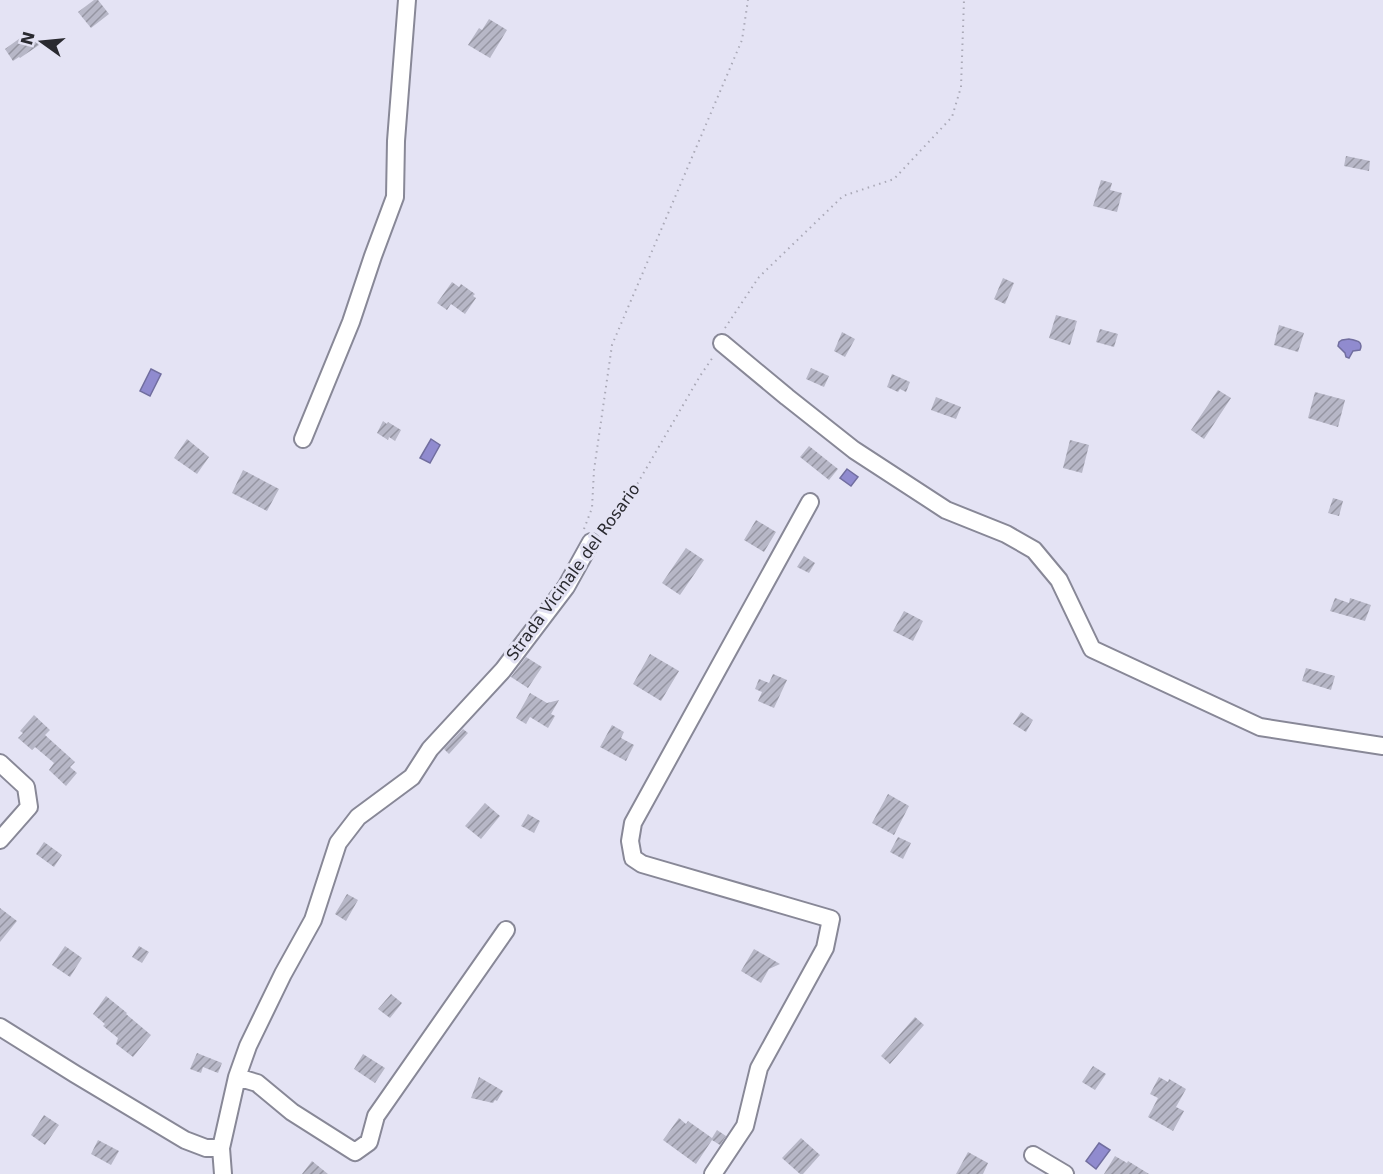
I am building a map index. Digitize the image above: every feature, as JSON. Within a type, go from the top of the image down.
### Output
[{"type":"street","points":[[303,439],[351,322],[395,197],[396,141],[407,0]]},
{"type":"street","points":[[722,343],[854,450],[946,510],[1006,534],[1034,550],[1059,580],[1092,649],[1260,728],[1383,746]]},
{"type":"street","points":[[713,1174],[745,1126],[759,1068],[825,948],[831,919],[642,864],[633,858],[630,840],[633,823],[810,502]]},
{"type":"street","name":"Strada Vicinale del Rosario","points":[[223,1174],[221,1148],[237,1077],[248,1046],[283,974],[313,920],[338,843],[358,817],[412,777],[430,749],[503,670],[566,586],[586,538]]},
{"type":"street","points":[[0,763],[26,787],[29,807],[0,840]]},
{"type":"street","points":[[237,1077],[257,1083],[292,1112],[355,1152],[369,1142],[376,1116],[506,930]]},
{"type":"street","points":[[0,1027],[185,1140],[206,1148],[221,1148]]},
{"type":"street","points":[[1033,1155],[1065,1174]]},
{"type":"path","points":[[586,538],[592,508],[594,470],[612,345],[742,40],[748,0]]},
{"type":"path","name":"Strada Vicinale del Rosario","points":[[586,538],[625,505],[700,376],[722,343],[722,332],[759,277],[843,196],[894,179],[952,117],[961,87],[964,0]]},
{"type":"shaded area","points":[[1349,339],[1358,342],[1361,347],[1360,350],[1353,351],[1349,358],[1338,346],[1342,340]]},
{"type":"shaded area","points":[[151,369],[161,374],[150,396],[140,391]]},
{"type":"shaded area","points":[[431,439],[440,445],[430,463],[420,458]]},
{"type":"shaded area","points":[[847,469],[858,477],[851,486],[840,478]]},
{"type":"shaded area","points":[[1099,1143],[1110,1150],[1096,1169],[1086,1161]]},
{"type":"building","points":[[94,0],[98,0],[109,14],[91,28],[78,12]]},
{"type":"building","points":[[489,19],[507,30],[490,58],[468,45],[479,28],[482,30]]},
{"type":"building","points":[[32,35],[39,45],[13,61],[5,49],[23,36],[25,40]]},
{"type":"building","points":[[1346,156],[1370,161],[1369,171],[1344,166]]},
{"type":"building","points":[[1101,180],[1112,183],[1110,190],[1122,193],[1117,212],[1093,206]]},
{"type":"building","points":[[1003,278],[1014,283],[1005,304],[994,299]]},
{"type":"building","points":[[452,282],[459,287],[461,284],[475,294],[473,296],[476,298],[465,314],[451,304],[447,310],[437,303]]},
{"type":"building","points":[[1056,315],[1077,321],[1070,345],[1049,338]]},
{"type":"building","points":[[1279,325],[1304,333],[1298,352],[1274,345]]},
{"type":"building","points":[[1100,329],[1118,334],[1114,347],[1096,342]]},
{"type":"building","points":[[842,332],[855,339],[845,357],[834,351]]},
{"type":"building","points":[[811,368],[829,376],[824,387],[806,379]]},
{"type":"building","points":[[892,374],[910,382],[906,392],[900,389],[898,392],[887,387]]},
{"type":"building","points":[[1218,390],[1231,398],[1204,439],[1191,430]]},
{"type":"building","points":[[1315,392],[1345,400],[1338,427],[1308,418]]},
{"type":"building","points":[[936,397],[961,407],[956,419],[931,410]]},
{"type":"building","points":[[383,421],[401,430],[395,441],[389,437],[388,440],[377,433]]},
{"type":"building","points":[[187,439],[209,457],[197,474],[174,458]]},
{"type":"building","points":[[1070,440],[1089,445],[1082,473],[1063,468]]},
{"type":"building","points":[[809,446],[838,469],[829,480],[800,457]]},
{"type":"building","points":[[243,470],[279,489],[267,511],[232,493]]},
{"type":"building","points":[[1333,498],[1343,501],[1339,516],[1328,513]]},
{"type":"building","points":[[756,520],[776,532],[764,552],[744,540]]},
{"type":"building","points":[[686,548],[704,560],[680,595],[662,583]]},
{"type":"building","points":[[804,556],[815,563],[809,573],[797,567]]},
{"type":"building","points":[[1335,598],[1349,603],[1350,598],[1371,605],[1365,621],[1330,611]]},
{"type":"building","points":[[904,611],[923,621],[913,641],[893,631]]},
{"type":"building","points":[[650,654],[679,671],[661,701],[633,684]]},
{"type":"building","points":[[526,657],[542,667],[528,688],[511,677]]},
{"type":"building","points":[[1306,668],[1335,676],[1331,690],[1302,681]]},
{"type":"building","points":[[773,674],[787,680],[774,708],[758,701],[762,692],[755,689],[759,679],[769,683]]},
{"type":"building","points":[[530,693],[547,703],[559,700],[551,714],[555,716],[548,728],[530,717],[526,724],[516,718]]},
{"type":"building","points":[[1021,712],[1033,720],[1026,732],[1013,724]]},
{"type":"building","points":[[34,715],[50,730],[45,735],[75,762],[70,767],[77,773],[66,786],[49,770],[54,763],[35,747],[32,750],[18,738],[23,733],[20,731]]},
{"type":"building","points":[[612,725],[624,732],[621,738],[634,745],[626,761],[600,747]]},
{"type":"building","points":[[463,729],[468,733],[449,754],[444,749]]},
{"type":"building","points":[[888,794],[909,806],[894,835],[872,823]]},
{"type":"building","points":[[485,803],[500,816],[481,839],[465,826]]},
{"type":"building","points":[[528,814],[540,821],[534,833],[521,826]]},
{"type":"building","points":[[898,837],[911,843],[903,859],[890,852]]},
{"type":"building","points":[[44,842],[62,855],[54,867],[36,854]]},
{"type":"building","points":[[347,894],[358,900],[346,921],[335,914]]},
{"type":"building","points":[[0,908],[17,921],[0,942]]},
{"type":"building","points":[[65,946],[82,958],[70,977],[52,965]]},
{"type":"building","points":[[139,946],[149,952],[142,963],[132,957]]},
{"type":"building","points":[[754,949],[780,964],[769,969],[761,983],[741,971]]},
{"type":"building","points":[[391,994],[402,1003],[390,1018],[378,1009]]},
{"type":"building","points":[[106,996],[151,1035],[133,1057],[116,1044],[118,1038],[93,1014]]},
{"type":"building","points":[[915,1017],[924,1025],[890,1064],[881,1056]]},
{"type":"building","points":[[197,1053],[222,1063],[218,1073],[203,1067],[201,1073],[190,1069]]},
{"type":"building","points":[[363,1054],[385,1068],[375,1083],[354,1069]]},
{"type":"building","points":[[1093,1066],[1106,1074],[1095,1090],[1082,1082]]},
{"type":"building","points":[[479,1077],[503,1091],[497,1101],[493,1103],[471,1098]]},
{"type":"building","points":[[1159,1077],[1168,1082],[1169,1079],[1186,1089],[1176,1107],[1184,1111],[1173,1131],[1148,1117],[1158,1098],[1150,1094]]},
{"type":"building","points":[[44,1115],[59,1125],[45,1145],[31,1135]]},
{"type":"building","points":[[679,1118],[686,1124],[688,1121],[712,1138],[717,1130],[726,1136],[720,1145],[712,1140],[696,1164],[663,1140]]},
{"type":"building","points":[[801,1138],[820,1155],[803,1174],[800,1174],[782,1158]]},
{"type":"building","points":[[98,1140],[119,1151],[111,1165],[91,1154]]},
{"type":"building","points":[[968,1152],[988,1163],[983,1174],[956,1174]]},
{"type":"building","points":[[1115,1156],[1127,1163],[1128,1161],[1149,1174],[1104,1174]]},
{"type":"building","points":[[312,1161],[328,1174],[302,1174]]}]
